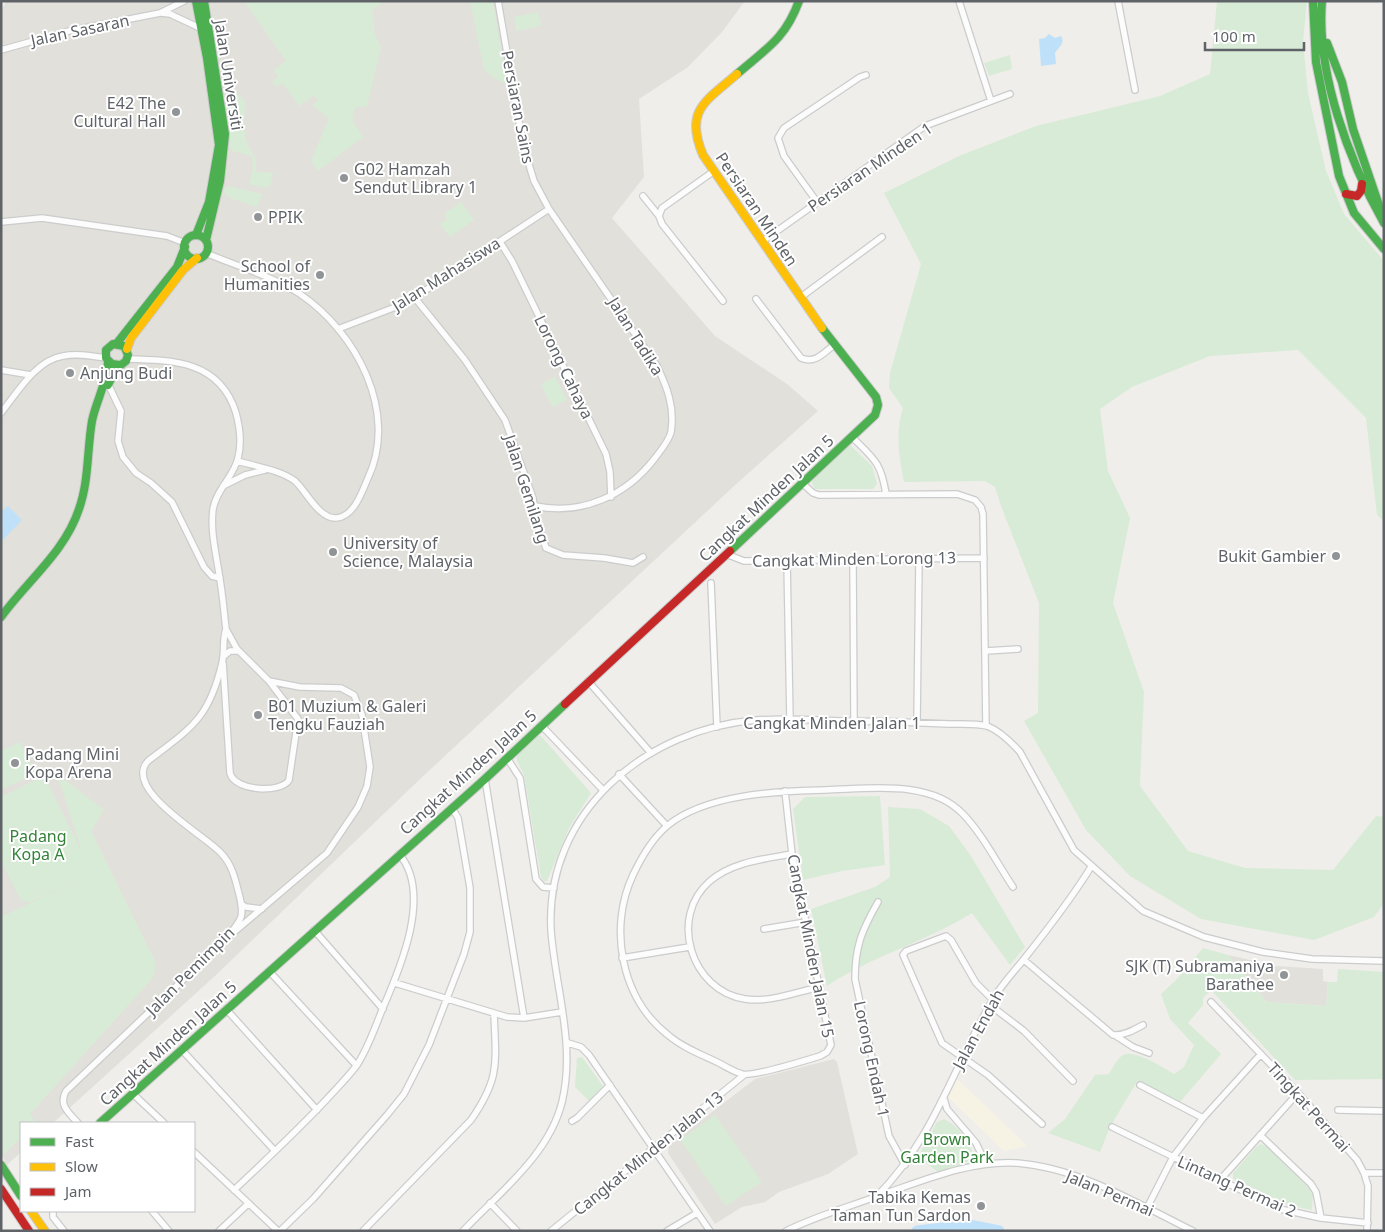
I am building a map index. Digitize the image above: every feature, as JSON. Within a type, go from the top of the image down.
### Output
[{"type":"main road","name":"Jalan Universiti","points":[[196,1],[202,29],[219,145],[209,202],[196,235]]},
{"type":"main road","name":"Jalan Universiti","points":[[204,1],[225,134],[220,181],[206,240]]},
{"type":"main road","name":"Persiaran Minden","points":[[798,1],[791,22],[782,35],[712,93],[697,112],[695,127],[697,142],[714,171],[878,402],[875,415],[852,437]]},
{"type":"main road","points":[[1313,1],[1312,40],[1316,73],[1346,194],[1359,221],[1384,249]]},
{"type":"main road","points":[[1322,1],[1323,34],[1331,88],[1340,125],[1362,184],[1384,221]]},
{"type":"main road","points":[[1323,34],[1342,82],[1353,129],[1384,221]]},
{"type":"main road","points":[[1346,194],[1357,196],[1361,192],[1362,184]]},
{"type":"main road","points":[[1,617],[54,553],[73,525],[83,493],[94,421],[93,414],[108,371],[107,356],[111,345],[117,343],[178,266],[185,245],[190,237],[196,235],[206,240],[208,248],[206,253],[197,258],[178,276],[131,338],[127,349],[127,358],[120,365],[108,384],[94,421]]},
{"type":"main road","points":[[185,245],[190,256],[197,258]]},
{"type":"main road","points":[[117,343],[127,349]]},
{"type":"main road","points":[[107,356],[120,365]]},
{"type":"main road","name":"Cangkat Minden Jalan 5","points":[[101,1122],[485,779],[852,437]]},
{"type":"main road","points":[[1,1165],[20,1194]]},
{"type":"main road","points":[[1,1189],[29,1231]]},
{"type":"main road","points":[[32,1212],[45,1231]]},
{"type":"street","name":"Jalan Sasaran","points":[[1,50],[69,31],[160,12],[184,1]]},
{"type":"street","name":"Persiaran Sains","points":[[498,1],[527,162],[534,181],[549,209]]},
{"type":"street","points":[[959,1],[991,101]]},
{"type":"street","points":[[1118,1],[1135,90]]},
{"type":"street","points":[[160,12],[170,14],[202,29]]},
{"type":"street","points":[[817,202],[780,150],[778,138],[784,128],[860,77],[866,75]]},
{"type":"street","name":"Persiaran Minden 1","points":[[763,241],[925,126],[1010,94]]},
{"type":"street","points":[[658,216],[662,208],[714,171]]},
{"type":"street","points":[[644,196],[662,224],[723,301]]},
{"type":"street","name":"Jalan Mahasiswa","points":[[338,329],[396,308],[415,298],[549,209]]},
{"type":"street","name":"Jalan Tadika","points":[[535,506],[564,509],[610,497],[638,478],[668,440],[672,409],[668,390],[642,342],[549,209]]},
{"type":"street","points":[[1,222],[42,218],[167,236],[185,245]]},
{"type":"street","points":[[801,296],[882,237]]},
{"type":"street","name":"Lorong Cahaya","points":[[500,242],[512,261],[606,454],[610,466],[610,497]]},
{"type":"street","points":[[206,253],[298,293],[338,329],[365,373],[378,412],[375,458],[359,498],[348,513],[342,516],[331,517],[322,512],[294,481],[238,461]]},
{"type":"street","name":"Jalan Gemilang","points":[[415,298],[465,360],[505,420],[535,506],[535,518],[543,542],[550,552],[579,558],[604,558],[633,563],[644,557]]},
{"type":"street","points":[[756,299],[801,358],[816,359],[835,344]]},
{"type":"street","points":[[1,413],[31,375],[56,358],[64,355],[107,356]]},
{"type":"street","points":[[127,358],[162,360],[188,365],[209,373],[219,381],[233,405],[240,439],[238,461],[213,506],[212,520],[226,629],[223,659],[230,773],[233,781],[242,787],[283,786],[289,780],[298,723],[269,681],[239,651],[226,629]]},
{"type":"street","points":[[1,370],[31,375]]},
{"type":"street","points":[[108,384],[120,412],[118,441],[123,457],[136,473],[151,483],[172,502],[204,567],[212,576],[220,578]]},
{"type":"street","points":[[852,437],[878,463],[883,474],[886,494]]},
{"type":"street","points":[[223,486],[246,475],[266,470]]},
{"type":"street","points":[[802,483],[810,491],[819,495],[957,494],[976,500],[983,514],[986,726]]},
{"type":"street","name":"Cangkat Minden Lorong 13","points":[[726,554],[744,561],[984,558]]},
{"type":"street","points":[[917,722],[919,559]]},
{"type":"street","points":[[853,560],[854,721]]},
{"type":"street","points":[[787,561],[790,720]]},
{"type":"street","points":[[711,583],[717,727]]},
{"type":"street","points":[[986,651],[1018,649]]},
{"type":"street","points":[[239,651],[230,651],[223,659],[216,687],[204,713],[190,727],[148,761],[144,765],[142,774],[146,784],[167,811],[214,847],[228,862],[241,904],[246,907],[262,909]]},
{"type":"street","points":[[226,939],[327,853],[358,807],[367,786],[370,766],[362,715],[354,695],[341,688],[300,686],[269,681]]},
{"type":"street","points":[[588,681],[650,752]]},
{"type":"street","name":"Cangkat Minden Jalan 1","points":[[463,1231],[541,1148],[553,1127],[562,1102],[566,1081],[568,1043],[553,960],[551,927],[554,888],[561,862],[573,835],[603,790],[619,774],[650,752],[682,737],[717,727],[756,720],[917,722],[986,726],[1008,739],[1020,752],[1074,850],[1143,912],[1204,937],[1264,952],[1302,957],[1384,961]]},
{"type":"street","points":[[541,725],[603,790]]},
{"type":"street","points":[[507,758],[520,778],[536,879],[543,887],[554,888]]},
{"type":"street","points":[[619,774],[668,826]]},
{"type":"street","points":[[485,779],[524,1018]]},
{"type":"street","points":[[744,1075],[698,1054],[668,1035],[644,1009],[634,993],[622,958],[620,924],[628,886],[645,854],[668,826],[722,800],[785,791],[895,789],[929,793],[950,804],[963,814],[1013,887]]},
{"type":"street","name":"Cangkat Minden Jalan 15","points":[[744,1075],[820,1056],[827,1052],[831,1041],[792,854],[785,791]]},
{"type":"street","points":[[195,1153],[279,1231],[313,1199],[404,1094],[425,1054],[447,1000],[470,932],[470,888],[463,840],[458,818],[452,808]]},
{"type":"street","points":[[234,1190],[317,1110],[356,1065],[394,983],[410,929],[412,899],[409,870],[399,854]]},
{"type":"street","points":[[792,854],[740,865],[717,875],[709,882],[701,890],[691,909],[689,947],[705,975],[714,985],[732,996],[764,1000],[820,987]]},
{"type":"street","name":"Jalan Endah","points":[[875,1197],[905,1165],[936,1115],[961,1058],[1004,982],[1024,960],[1091,867]]},
{"type":"street","name":"Lorong Endah 1","points":[[878,902],[860,932],[855,963],[855,979],[889,1136],[905,1165]]},
{"type":"street","name":"Jalan Pemimpin","points":[[77,1122],[67,1110],[62,1100],[66,1091],[226,939],[240,919],[241,904]]},
{"type":"street","points":[[764,929],[806,922]]},
{"type":"street","points":[[314,930],[383,1009]]},
{"type":"street","points":[[1042,1124],[988,1075],[942,1043],[903,958],[906,951],[946,936],[951,940],[976,983],[991,1003],[1024,1031],[1073,1080]]},
{"type":"street","points":[[622,958],[689,947]]},
{"type":"street","points":[[1024,960],[1116,1036],[1133,1047],[1149,1053]]},
{"type":"street","points":[[269,971],[356,1065]]},
{"type":"street","points":[[394,983],[494,1014],[524,1018],[562,1012]]},
{"type":"street","name":"Tingkat Permai","points":[[1211,1002],[1298,1092],[1356,1160],[1364,1173],[1369,1202],[1368,1231]]},
{"type":"street","points":[[226,1009],[317,1110]]},
{"type":"street","points":[[363,1231],[471,1120],[484,1100],[493,1082],[496,1060],[494,1014]]},
{"type":"street","points":[[1116,1036],[1143,1025]]},
{"type":"street","points":[[568,1043],[585,1050],[710,1231]]},
{"type":"street","points":[[181,1050],[276,1151]]},
{"type":"street","points":[[1148,1208],[1173,1157],[1203,1118],[1261,1054]]},
{"type":"street","name":"Cangkat Minden Jalan 13","points":[[551,1231],[744,1075]]},
{"type":"street","points":[[572,1120],[577,1118],[610,1085]]},
{"type":"street","points":[[1140,1085],[1203,1118]]},
{"type":"street","points":[[1220,1180],[1298,1092]]},
{"type":"street","points":[[133,1094],[163,1122]]},
{"type":"street","points":[[944,1099],[951,1115],[976,1143],[986,1164]]},
{"type":"street","points":[[1338,1110],[1384,1111]]},
{"type":"street","points":[[936,1115],[951,1115]]},
{"type":"street","name":"Lintang Permai 2","points":[[1112,1127],[1280,1209],[1321,1218],[1368,1223]]},
{"type":"street","points":[[1260,1135],[1311,1184],[1316,1192],[1321,1218]]},
{"type":"street","name":"Jalan Permai","points":[[786,1231],[833,1211],[951,1172],[986,1164],[1018,1163],[1091,1182],[1193,1231]]},
{"type":"street","points":[[1364,1173],[1384,1173]]},
{"type":"street","points":[[898,1174],[899,1182],[907,1186]]},
{"type":"street","points":[[490,1203],[517,1231]]},
{"type":"street","points":[[219,1231],[248,1204]]},
{"type":"street","points":[[52,1212],[53,1217],[64,1231]]},
{"type":"street","points":[[153,1212],[169,1231]]},
{"type":"street","points":[[667,1231],[697,1213]]},
{"type":"shaded area","name":"University of Science, Malaysia","points":[[7,1],[745,1],[722,32],[688,67],[639,99],[644,177],[612,218],[715,336],[787,384],[818,411],[733,487],[418,781],[216,975],[54,1122],[20,1122],[20,1153],[7,1165],[1,1154],[1,10]]},
{"type":"shaded area","name":"SJK (T) Subramaniya Barathee","points":[[1228,955],[1276,966],[1323,969],[1323,981],[1328,982],[1326,1006],[1267,1002]]},
{"type":"shaded area","points":[[834,1059],[837,1062],[858,1154],[828,1174],[779,1192],[765,1202],[742,1207],[715,1224],[668,1153],[669,1145],[755,1079]]},
{"type":"shaded area","points":[[953,1076],[1027,1146],[1004,1151],[946,1095]]},
{"type":"green space","points":[[244,1],[384,1],[372,11],[375,35],[381,47],[367,106],[356,107],[352,114],[355,117],[352,120],[363,137],[318,171],[311,161],[329,118],[313,106],[318,99],[314,95],[299,106],[283,83],[276,87],[272,82],[278,77],[274,70],[286,61]]},
{"type":"green space","points":[[470,1],[493,1],[507,84],[493,78],[484,69]]},
{"type":"green space","points":[[1217,1],[1307,1],[1303,42],[1308,93],[1326,171],[1344,214],[1384,261],[1384,521],[1377,515],[1366,418],[1298,350],[1210,356],[1132,387],[1100,409],[1108,471],[1130,518],[1113,603],[1144,692],[1140,786],[1188,851],[1245,868],[1333,870],[1376,816],[1384,817],[1384,903],[1374,917],[1314,940],[1201,919],[1130,876],[1086,830],[1024,721],[1038,713],[1039,603],[995,487],[985,481],[904,482],[898,435],[903,408],[889,388],[890,373],[921,264],[884,193],[959,156],[1036,126],[1160,96],[1210,74]]},
{"type":"green space","points":[[538,12],[541,26],[516,31],[514,17]]},
{"type":"green space","points":[[1010,55],[1012,69],[989,76],[984,63]]},
{"type":"green space","points":[[225,89],[234,90],[245,101],[245,134],[248,145],[254,155],[256,172],[273,173],[271,184],[266,188],[249,184],[253,170],[252,156],[233,151],[230,148],[229,114]]},
{"type":"green space","points":[[228,186],[263,194],[257,207],[230,198],[223,191]]},
{"type":"green space","points":[[461,202],[474,220],[450,237],[440,224],[447,219],[444,214]]},
{"type":"green space","points":[[555,377],[567,400],[552,407],[541,384]]},
{"type":"green space","points":[[850,445],[872,466],[877,484],[873,489],[815,489],[812,483],[813,477]]},
{"type":"green space","points":[[535,736],[541,736],[591,793],[569,828],[547,881],[544,881],[541,877],[524,775],[517,761],[517,753]]},
{"type":"green space","name":"Padang Mini Kopa Arena","points":[[20,742],[35,774],[1,790],[1,751]]},
{"type":"green space","name":"Padang Kopa A","points":[[57,774],[104,810],[91,831],[155,961],[155,970],[152,979],[30,1114],[35,1122],[20,1122],[20,1139],[2,1156],[1,917],[90,874],[28,903],[26,901],[22,902],[1,861],[1,797],[44,776],[82,852]]},
{"type":"green space","points":[[880,796],[885,865],[842,871],[803,880],[793,809],[805,797]]},
{"type":"green space","points":[[888,807],[920,809],[949,826],[971,856],[1025,947],[1010,965],[972,913],[844,975],[827,986],[811,909],[875,887],[890,877]]},
{"type":"green space","points":[[1203,948],[1228,955],[1267,1002],[1326,1006],[1328,982],[1337,982],[1338,969],[1384,972],[1384,1079],[1295,1080],[1211,990],[1203,998],[1203,1005],[1188,1023],[1221,1054],[1180,1102],[1138,1080],[1110,1127],[1100,1152],[1048,1133],[1065,1119],[1095,1075],[1109,1074],[1123,1055],[1128,1054],[1142,1057],[1174,1074],[1184,1067],[1194,1045],[1170,1019],[1161,994],[1178,978]]},
{"type":"green space","points":[[582,1057],[603,1086],[589,1101],[575,1087],[577,1058]]},
{"type":"green space","points":[[715,1115],[762,1182],[726,1206],[680,1140]]},
{"type":"green space","name":"Brown Garden Park","points":[[944,1119],[963,1135],[974,1157],[972,1160],[938,1172],[918,1157],[937,1122]]},
{"type":"green space","points":[[1261,1144],[1267,1147],[1313,1192],[1312,1210],[1288,1205],[1233,1179],[1233,1173],[1256,1147]]},
{"type":"water","points":[[1049,34],[1055,38],[1061,36],[1063,41],[1055,53],[1056,64],[1041,66],[1039,39],[1045,38]]},
{"type":"water","points":[[8,506],[22,520],[1,542],[1,512]]},
{"type":"waterway","points":[[917,1231],[969,1225],[999,1231]]},
{"type":"traffic: fast","points":[[196,1],[207,58],[219,145],[209,202],[196,235]]},
{"type":"traffic: fast","points":[[204,1],[225,134],[220,181],[206,240]]},
{"type":"traffic: fast","points":[[737,74],[781,34],[788,25],[799,1]]},
{"type":"traffic: fast","points":[[1313,1],[1316,62],[1339,176],[1354,213],[1384,249]]},
{"type":"traffic: fast","points":[[1322,1],[1324,57],[1338,116],[1359,172],[1384,223]]},
{"type":"traffic: fast","points":[[1327,43],[1342,82],[1353,129],[1382,214]]},
{"type":"traffic: fast","points":[[196,235],[204,239],[208,247],[204,255],[196,259],[188,255],[184,247],[188,239],[196,235]]},
{"type":"traffic: fast","points":[[117,343],[177,267],[185,247]]},
{"type":"traffic: fast","points":[[730,551],[875,415],[878,405],[876,397],[822,328]]},
{"type":"traffic: fast","points":[[108,385],[116,369],[126,361],[128,355],[124,346],[113,344],[106,350],[106,358],[112,364],[120,365]]},
{"type":"traffic: fast","points":[[1,617],[55,553],[73,525],[82,498],[92,421],[106,377],[108,362]]},
{"type":"traffic: fast","points":[[101,1122],[485,779],[565,704]]},
{"type":"traffic: fast","points":[[1,1165],[20,1194]]},
{"type":"traffic: slow","points":[[737,74],[708,100],[701,108],[697,117],[698,140],[703,155],[822,328]]},
{"type":"traffic: slow","points":[[127,349],[131,338],[183,270],[197,258]]},
{"type":"traffic: slow","points":[[32,1212],[45,1231]]},
{"type":"traffic: jam","points":[[1346,194],[1357,196],[1361,191],[1362,184]]},
{"type":"traffic: jam","points":[[565,704],[730,551]]},
{"type":"traffic: jam","points":[[1,1189],[29,1231]]},
{"type":"place","name":"E42 The Cultural Hall","points":[[176,112]]},
{"type":"place","name":"G02 Hamzah Sendut Library 1","points":[[344,178]]},
{"type":"place","name":"PPIK","points":[[258,217]]},
{"type":"place","name":"School of Humanities","points":[[320,275]]},
{"type":"place","name":"Anjung Budi","points":[[70,373]]},
{"type":"place","name":"University of Science, Malaysia","points":[[333,552]]},
{"type":"place","name":"Bukit Gambier","points":[[1336,556]]},
{"type":"place","name":"B01 Muzium & Galeri Tengku Fauziah","points":[[258,715]]},
{"type":"place","name":"Padang Mini Kopa Arena","points":[[15,763]]},
{"type":"place","name":"SJK (T) Subramaniya Barathee","points":[[1284,975]]},
{"type":"place","name":"Tabika Kemas Taman Tun Sardon","points":[[981,1206]]}]
